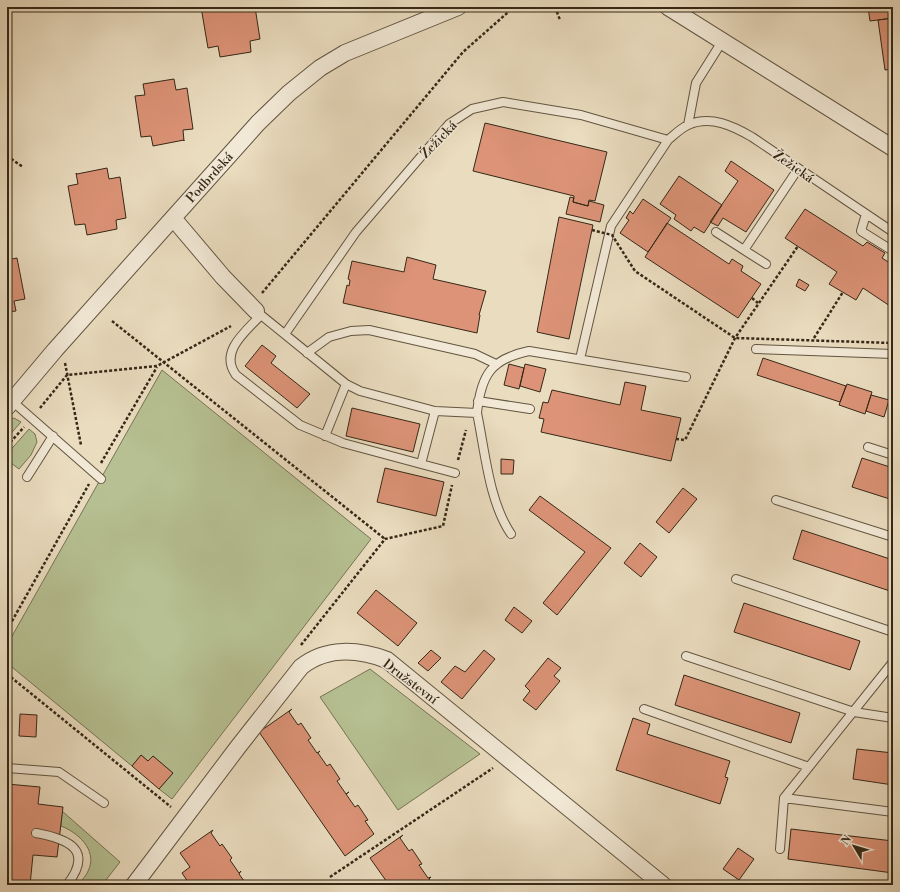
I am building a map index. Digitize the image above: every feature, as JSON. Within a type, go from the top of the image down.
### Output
[{"type":"street","name":"Podbrdská","points":[[10,404],[55,350],[258,123],[289,93],[320,68],[345,53],[458,7]]},
{"type":"street","points":[[672,8],[893,148]]},
{"type":"street","points":[[173,218],[223,277],[258,313]]},
{"type":"street","name":"Družstevní","points":[[134,885],[238,747],[301,667],[311,659],[336,652],[357,652],[374,655],[387,660],[663,885]]},
{"type":"lane","points":[[688,125],[696,83],[722,40]]},
{"type":"lane","name":"Žežická","points":[[285,334],[356,232],[449,124],[472,109],[503,102],[581,115],[668,140],[688,125],[711,121],[729,124],[752,136],[798,169],[893,232]]},
{"type":"lane","points":[[580,359],[611,226],[668,140]]},
{"type":"lane","points":[[744,250],[798,169]]},
{"type":"lane","points":[[866,214],[861,231],[893,251]]},
{"type":"lane","points":[[716,232],[766,264]]},
{"type":"lane","points":[[455,473],[342,443],[300,425],[236,375],[230,367],[229,358],[234,347],[258,313],[346,384],[360,391],[434,411],[474,413]]},
{"type":"lane","points":[[307,353],[330,337],[351,331],[369,330],[475,354],[496,364]]},
{"type":"lane","points":[[756,349],[893,354]]},
{"type":"lane","points":[[511,534],[503,522],[474,413],[485,379],[496,364],[510,356],[529,352],[686,377]]},
{"type":"lane","points":[[325,436],[346,384]]},
{"type":"lane","points":[[478,401],[530,409]]},
{"type":"lane","points":[[10,404],[53,436],[98,476]]},
{"type":"lane","points":[[421,464],[434,411]]},
{"type":"lane","points":[[27,477],[53,436]]},
{"type":"lane","points":[[868,447],[893,455]]},
{"type":"lane","points":[[776,500],[893,537]]},
{"type":"lane","points":[[736,579],[893,632]]},
{"type":"lane","points":[[686,656],[854,712],[893,718]]},
{"type":"lane","points":[[780,849],[784,798],[893,662]]},
{"type":"lane","points":[[644,709],[809,767]]},
{"type":"lane","points":[[7,768],[59,772],[104,803]]},
{"type":"lane","points":[[784,798],[893,812]]},
{"type":"lane","points":[[36,833],[65,840],[73,846],[78,853],[79,863],[76,873],[67,885]]},
{"type":"path","points":[[260,295],[463,52],[514,7]]},
{"type":"path","points":[[555,7],[560,20]]},
{"type":"path","points":[[7,156],[23,167]]},
{"type":"path","points":[[592,230],[612,235],[634,271],[735,338],[893,343]]},
{"type":"path","points":[[676,439],[685,440],[735,338],[798,246]]},
{"type":"path","points":[[813,340],[843,292]]},
{"type":"path","points":[[752,298],[758,303]]},
{"type":"path","points":[[112,321],[385,539]]},
{"type":"path","points":[[37,411],[67,375],[157,366],[234,324]]},
{"type":"path","points":[[65,358],[67,375],[86,465]]},
{"type":"path","points":[[7,630],[98,476],[157,366]]},
{"type":"path","points":[[298,649],[385,539],[443,526],[455,473],[474,413]]},
{"type":"path","points":[[7,446],[24,426]]},
{"type":"path","points":[[7,675],[171,807],[176,801]]},
{"type":"path","points":[[330,877],[499,763]]},
{"type":"green space","points":[[162,370],[371,539],[172,799],[159,789],[173,773],[153,756],[148,761],[141,755],[132,766],[7,663],[7,645]]},
{"type":"green space","points":[[14,418],[21,422],[7,438],[7,421]]},
{"type":"green space","points":[[29,429],[35,434],[37,442],[31,455],[19,469],[7,460],[7,454]]},
{"type":"green space","points":[[370,669],[480,754],[398,810],[320,697]]},
{"type":"green space","points":[[62,811],[120,862],[102,885],[78,885],[88,871],[91,862],[90,855],[88,848],[79,837],[61,826]]},
{"type":"building","points":[[201,7],[255,7],[260,39],[250,41],[251,52],[220,57],[218,46],[208,48]]},
{"type":"building","points":[[868,7],[893,7],[893,18],[870,21]]},
{"type":"building","points":[[893,18],[893,69],[885,70],[878,20]]},
{"type":"building","points":[[174,79],[176,90],[187,88],[193,129],[183,130],[184,140],[153,146],[151,136],[141,137],[135,96],[145,95],[143,84]]},
{"type":"building","points":[[485,123],[607,152],[595,201],[589,200],[588,206],[573,202],[574,196],[473,171]]},
{"type":"building","points":[[731,161],[774,190],[746,232],[723,218],[718,226],[710,222],[738,181],[725,171]]},
{"type":"building","points":[[107,168],[109,179],[120,177],[126,218],[116,220],[117,229],[87,235],[85,224],[75,225],[68,186],[78,184],[76,173]]},
{"type":"building","points":[[679,176],[722,205],[704,233],[694,227],[691,231],[674,219],[676,215],[660,204]]},
{"type":"building","points":[[570,197],[574,198],[573,202],[588,206],[589,201],[604,205],[600,222],[566,214]]},
{"type":"building","points":[[643,199],[671,218],[648,252],[620,233],[629,220],[626,218],[630,211],[633,214]]},
{"type":"building","points":[[805,209],[863,246],[867,242],[885,253],[882,258],[893,265],[893,308],[863,288],[856,300],[829,284],[837,272],[785,238]]},
{"type":"building","points":[[559,217],[593,225],[569,339],[537,332]]},
{"type":"building","points":[[667,223],[729,264],[732,259],[743,266],[741,271],[761,284],[738,318],[645,257]]},
{"type":"building","points":[[407,257],[436,265],[433,279],[486,291],[479,315],[477,333],[343,303],[347,285],[349,286],[350,280],[348,279],[352,261],[404,272]]},
{"type":"building","points":[[17,258],[25,299],[14,301],[16,311],[7,312],[7,260]]},
{"type":"building","points":[[799,279],[809,285],[805,291],[796,286]]},
{"type":"building","points":[[262,345],[276,356],[271,363],[310,394],[297,408],[245,366]]},
{"type":"building","points":[[763,358],[846,386],[840,402],[757,375]]},
{"type":"building","points":[[509,364],[524,368],[519,389],[504,385]]},
{"type":"building","points":[[525,364],[546,369],[540,392],[520,386]]},
{"type":"building","points":[[625,382],[646,386],[641,410],[681,418],[671,461],[541,432],[544,419],[539,418],[543,402],[548,403],[552,390],[620,405]]},
{"type":"building","points":[[847,384],[872,392],[865,414],[839,405]]},
{"type":"building","points":[[871,395],[889,400],[884,417],[866,411]]},
{"type":"building","points":[[352,408],[420,424],[413,452],[346,436]]},
{"type":"building","points":[[862,458],[893,468],[893,500],[852,487]]},
{"type":"building","points":[[501,459],[514,460],[513,474],[501,474]]},
{"type":"building","points":[[385,468],[444,482],[436,516],[377,502]]},
{"type":"building","points":[[683,488],[697,499],[669,533],[656,522]]},
{"type":"building","points":[[540,496],[611,548],[557,615],[543,603],[585,552],[529,510]]},
{"type":"building","points":[[802,530],[893,560],[893,592],[793,559]]},
{"type":"building","points":[[640,543],[657,557],[641,577],[624,563]]},
{"type":"building","points":[[376,590],[417,623],[398,646],[357,613]]},
{"type":"building","points":[[744,603],[860,641],[850,670],[734,632]]},
{"type":"building","points":[[514,607],[532,621],[522,633],[505,620]]},
{"type":"building","points":[[431,650],[441,658],[428,671],[418,663]]},
{"type":"building","points":[[484,650],[495,659],[462,699],[441,682],[455,666],[465,672]]},
{"type":"building","points":[[548,658],[561,668],[554,676],[560,681],[536,710],[523,700],[530,691],[525,686]]},
{"type":"building","points":[[684,675],[800,713],[791,743],[675,705]]},
{"type":"building","points":[[292,709],[289,712],[298,725],[301,723],[311,738],[308,740],[317,753],[320,751],[318,753],[327,766],[330,764],[340,779],[337,781],[355,807],[358,805],[368,820],[365,821],[374,834],[345,856],[259,732]]},
{"type":"building","points":[[20,714],[37,715],[36,737],[19,736]]},
{"type":"building","points":[[633,718],[650,724],[647,734],[730,761],[725,777],[728,778],[720,804],[616,770]]},
{"type":"building","points":[[857,749],[893,753],[893,785],[853,779]]},
{"type":"building","points":[[141,755],[148,761],[153,756],[173,773],[159,789],[132,766]]},
{"type":"building","points":[[7,784],[40,787],[38,804],[63,807],[57,857],[33,855],[30,885],[7,885]]},
{"type":"building","points":[[791,829],[893,841],[893,873],[788,859]]},
{"type":"building","points":[[213,830],[211,833],[220,846],[222,844],[232,858],[230,860],[239,873],[241,871],[239,874],[247,885],[202,885],[200,881],[194,885],[190,885],[182,873],[190,867],[180,853]]},
{"type":"building","points":[[403,835],[400,838],[409,851],[412,849],[422,864],[419,865],[428,878],[431,877],[429,879],[433,885],[389,885],[370,858]]},
{"type":"building","points":[[738,848],[754,859],[739,880],[723,869]]}]
